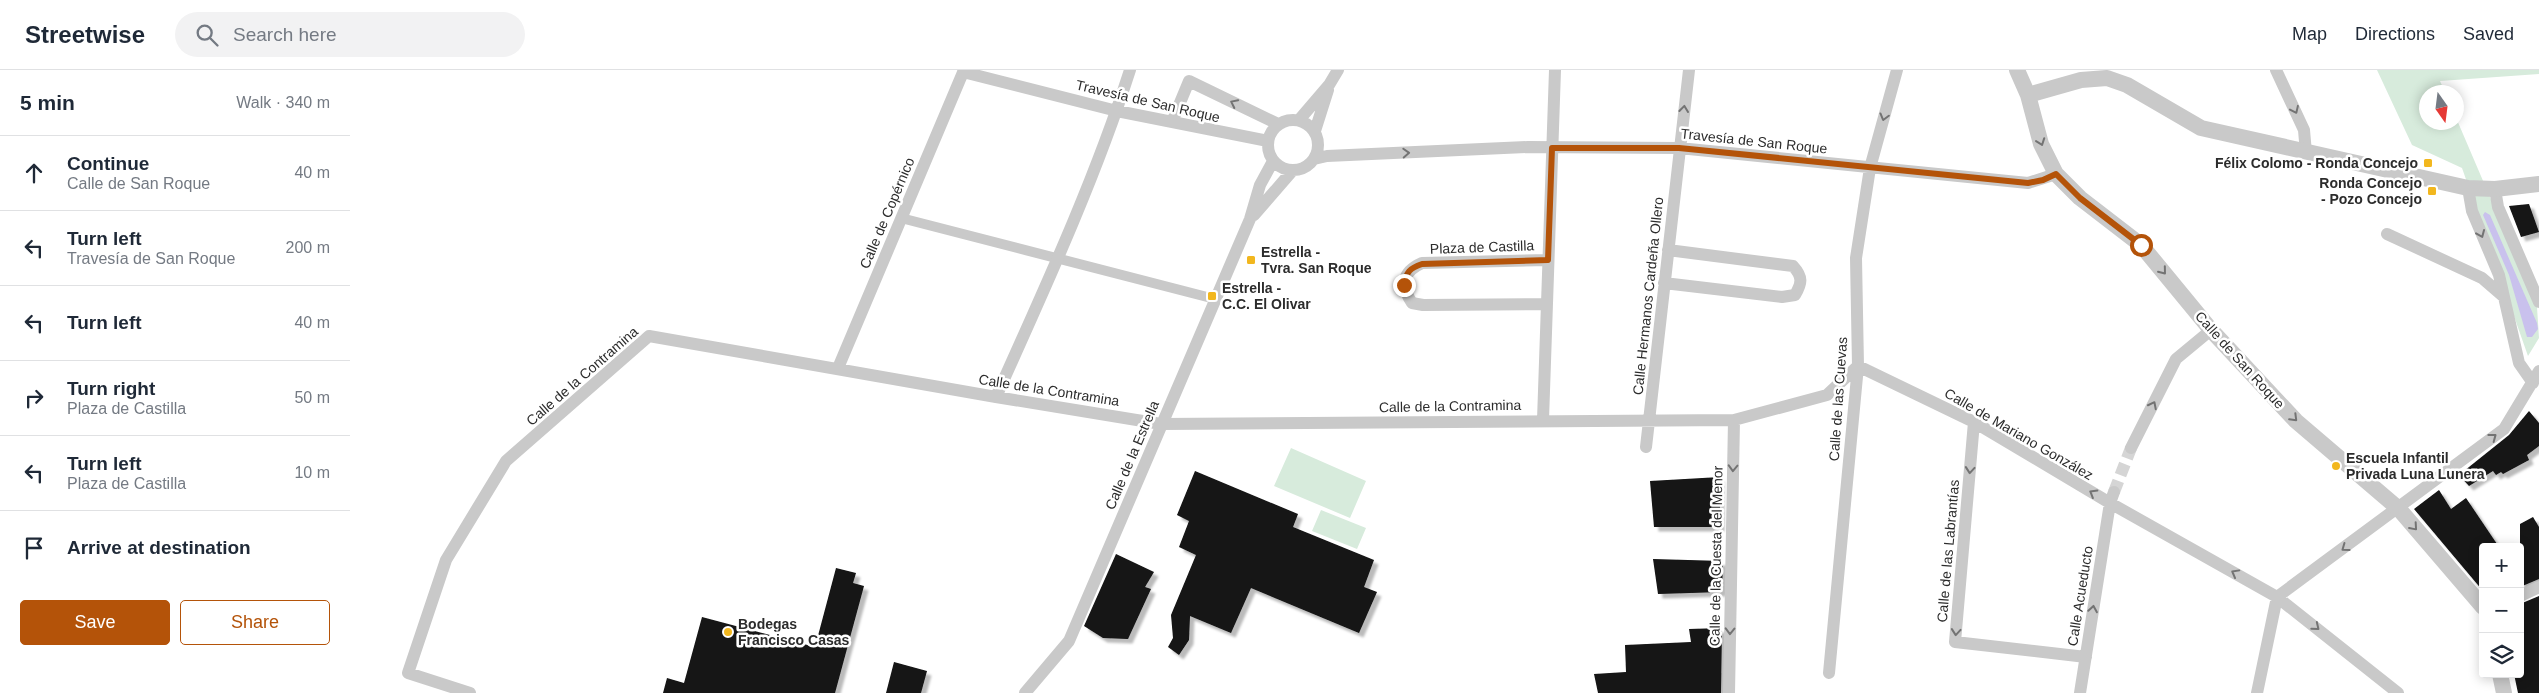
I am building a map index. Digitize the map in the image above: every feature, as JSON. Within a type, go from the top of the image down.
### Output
[{"type":"street","points":[[996,397],[1058,257],[1117,111],[1130,70]]},
{"type":"street","points":[[1299,120],[1329,85],[1338,70]]},
{"type":"street","points":[[1543,420],[1555,70]]},
{"type":"street","name":"Calle Hermanos Cardeña Ollero","points":[[1646,447],[1689,70]]},
{"type":"street","name":"Calle de las Cuevas","points":[[1829,673],[1858,366],[1856,258],[1870,168],[1897,70]]},
{"type":"street","name":"Calle de San Roque","points":[[2017,70],[2028,95],[2041,144],[2056,174],[2080,198],[2141,245],[2211,330],[2296,421],[2398,509],[2479,602]]},
{"type":"street","points":[[2276,70],[2304,130],[2306,153]]},
{"type":"street","name":"Travesía de San Roque","points":[[964,71],[1117,111],[1268,141]]},
{"type":"street","name":"Calle de Copérnico","points":[[838,368],[964,71]]},
{"type":"street","points":[[2028,95],[2081,80],[2107,78],[2127,85],[2201,128],[2468,188],[2495,189],[2539,184]]},
{"type":"street","points":[[1172,122],[1189,81],[1278,124]]},
{"type":"street","points":[[1316,135],[1299,120],[1292,119],[1278,124],[1273,128],[1268,141],[1273,161],[1285,169],[1292,170],[1301,169],[1314,159],[1318,146],[1316,135],[1329,85]]},
{"type":"street","name":"Travesía de San Roque","points":[[1316,135],[1329,148],[1357,155]]},
{"type":"street","name":"Travesía de San Roque","points":[[1314,159],[1327,156],[1552,148],[1679,148],[2028,183],[2043,180],[2056,174]]},
{"type":"street","name":"Calle de la Estrella","points":[[1024,693],[1069,641],[1250,219],[1260,185],[1273,161]]},
{"type":"street","name":"Calle de la Estrella","points":[[1250,219],[1292,170]]},
{"type":"street","points":[[2468,188],[2472,211],[2499,275],[2519,363],[2536,387]]},
{"type":"street","points":[[2495,189],[2498,207],[2539,302]]},
{"type":"street","points":[[901,218],[1215,299]]},
{"type":"street","points":[[2388,234],[2482,278],[2504,297]]},
{"type":"street","points":[[1664,283],[1782,297],[1795,295],[1801,284],[1800,274],[1793,266],[1668,250]]},
{"type":"street","name":"Plaza de Castilla","points":[[1547,304],[1423,305],[1412,303],[1406,295],[1404,285],[1406,276],[1411,268],[1422,264],[1548,260]]},
{"type":"street","points":[[2131,448],[2176,359],[2211,330]]},
{"type":"street","name":"Calle de la Contramina","points":[[470,693],[408,673],[446,560],[506,461],[650,336],[1161,424],[1734,420],[1827,395],[1858,366]]},
{"type":"street","name":"Calle de Mariano González","points":[[1858,366],[1974,422],[2112,498],[2278,596],[2398,693]]},
{"type":"street","points":[[2257,693],[2278,596],[2504,429],[2536,387],[2539,372]]},
{"type":"street","name":"Calle de la Cuesta del Menor","points":[[1729,693],[1734,420]]},
{"type":"street","name":"Calle de las Labrantías","points":[[1974,422],[1955,642],[2086,657]]},
{"type":"street","name":"Calle Acueducto","points":[[2080,693],[2112,498]]},
{"type":"street","points":[[2524,594],[2539,587]]},
{"type":"street","points":[[2501,678],[2504,693]]},
{"type":"green space","points":[[2377,70],[2539,70],[2539,74],[2440,81],[2442,85],[2419,85],[2419,130],[2461,130],[2537,307],[2539,338],[2528,356],[2462,168],[2412,145]]},
{"type":"green space","points":[[1291,448],[1366,481],[1350,518],[1274,486]]},
{"type":"green space","points":[[1321,510],[1366,528],[1357,549],[1312,531]]},
{"type":"shaded area","points":[[2485,212],[2490,215],[2537,323],[2538,329],[2532,337],[2527,337],[2509,275],[2483,215]]},
{"type":"building","points":[[2529,204],[2539,232],[2521,237],[2509,206]]},
{"type":"building","points":[[2529,411],[2539,423],[2539,446],[2527,455],[2529,460],[2503,474],[2501,472],[2496,475],[2493,471],[2469,486],[2459,475],[2509,435]]},
{"type":"building","points":[[1195,471],[1298,514],[1293,527],[1374,560],[1364,587],[1377,592],[1359,633],[1251,588],[1231,633],[1190,616],[1189,640],[1179,655],[1168,647],[1173,638],[1171,615],[1196,555],[1179,547],[1189,521],[1177,515]]},
{"type":"building","points":[[1720,477],[1720,527],[1654,527],[1650,481]]},
{"type":"building","points":[[2439,490],[2451,509],[2466,498],[2496,543],[2479,543],[2479,586],[2414,509]]},
{"type":"building","points":[[2533,517],[2539,527],[2539,579],[2524,585],[2524,543],[2520,543],[2520,524]]},
{"type":"building","points":[[1116,554],[1154,572],[1145,587],[1151,589],[1128,639],[1103,638],[1084,626]]},
{"type":"building","points":[[1653,559],[1723,561],[1722,592],[1658,594]]},
{"type":"building","name":"Bodegas Francisco Casas","points":[[836,568],[856,573],[853,583],[864,586],[835,693],[663,693],[667,678],[684,683],[702,617],[815,647]]},
{"type":"building","points":[[2539,596],[2539,693],[2518,693],[2515,678],[2524,678],[2524,602]]},
{"type":"building","points":[[1722,628],[1721,693],[1598,693],[1594,674],[1626,672],[1625,645],[1691,642],[1689,629]]},
{"type":"building","points":[[894,662],[927,671],[921,693],[886,693]]},
{"type":"tunnel","points":[[2114,492],[2131,448]]},
{"type":"place","name":"Félix Colomo - Ronda Concejo","points":[[2428,163]]},
{"type":"place","name":"Ronda Concejo - Pozo Concejo","points":[[2432,191]]},
{"type":"place","name":"Estrella - Tvra. San Roque","points":[[1251,260]]},
{"type":"place","name":"Estrella - C.C. El Olivar","points":[[1212,296]]},
{"type":"place","name":"Escuela Infantil Privada Luna Lunera","points":[[2336,466]]},
{"type":"place","name":"Bodegas Francisco Casas","points":[[728,632]]},
{"type":"route","points":[[1404,285],[1406,276],[1411,268],[1422,264],[1548,260],[1552,148],[1679,148],[2028,183],[2043,180],[2056,174],[2080,198],[2141,245]]}]
